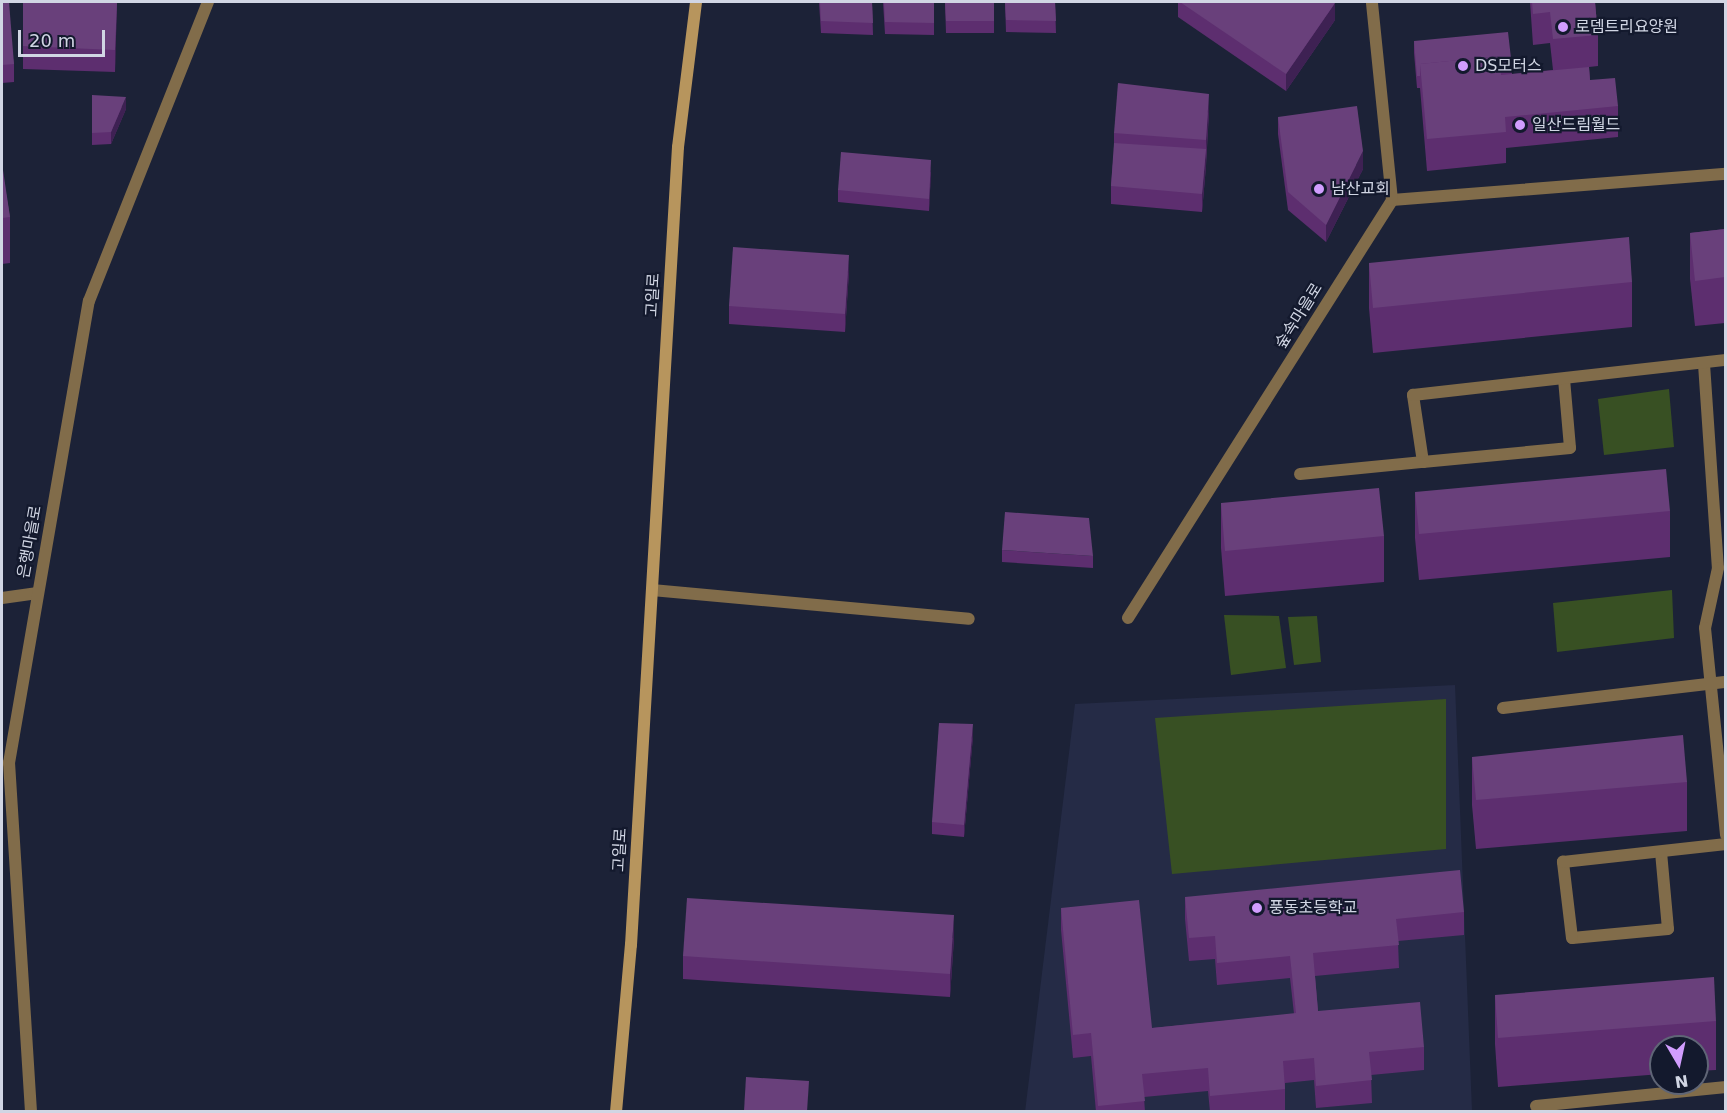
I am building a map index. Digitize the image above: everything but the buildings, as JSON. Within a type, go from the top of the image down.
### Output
[{"type":"main road","name":"고일로","points":[[616,1112],[631,945],[678,147],[696,2]]},
{"type":"street","name":"은행마을로","points":[[31,1112],[9,763],[89,301],[208,2]]},
{"type":"street","points":[[1372,2],[1392,200],[1725,174]]},
{"type":"street","name":"숲속마을로","points":[[1128,618],[1392,200]]},
{"type":"street","points":[[1423,462],[1413,395],[1564,380],[1725,360]]},
{"type":"street","points":[[1704,364],[1718,568],[1704,628],[1725,835]]},
{"type":"street","points":[[1300,474],[1570,447],[1564,380]]},
{"type":"street","points":[[652,590],[969,619]]},
{"type":"street","points":[[1712,594],[1725,592]]},
{"type":"street","points":[[2,598],[38,593]]},
{"type":"street","points":[[1503,708],[1725,682]]},
{"type":"street","points":[[1661,852],[1668,929],[1572,938],[1563,862],[1725,844]]},
{"type":"street","points":[[1536,1106],[1725,1087]]},
{"type":"shaded area","name":"풍동초등학교","points":[[1455,685],[1472,1111],[1025,1112],[1075,704]]},
{"type":"green space","points":[[1669,389],[1674,447],[1604,455],[1598,399]]},
{"type":"green space","points":[[1672,590],[1674,638],[1557,652],[1553,603]]},
{"type":"green space","points":[[1224,615],[1279,616],[1286,668],[1231,675]]},
{"type":"green space","points":[[1317,616],[1321,662],[1294,665],[1288,617]]},
{"type":"green space","points":[[1446,699],[1446,849],[1172,874],[1155,718]]},
{"type":"place","name":"로뎀트리요양원","points":[[1563,27]]},
{"type":"place","name":"DS모터스","points":[[1463,66]]},
{"type":"place","name":"일산드림월드","points":[[1520,125]]},
{"type":"place","name":"남산교회","points":[[1319,189]]},
{"type":"place","name":"풍동초등학교","points":[[1257,908]]}]
